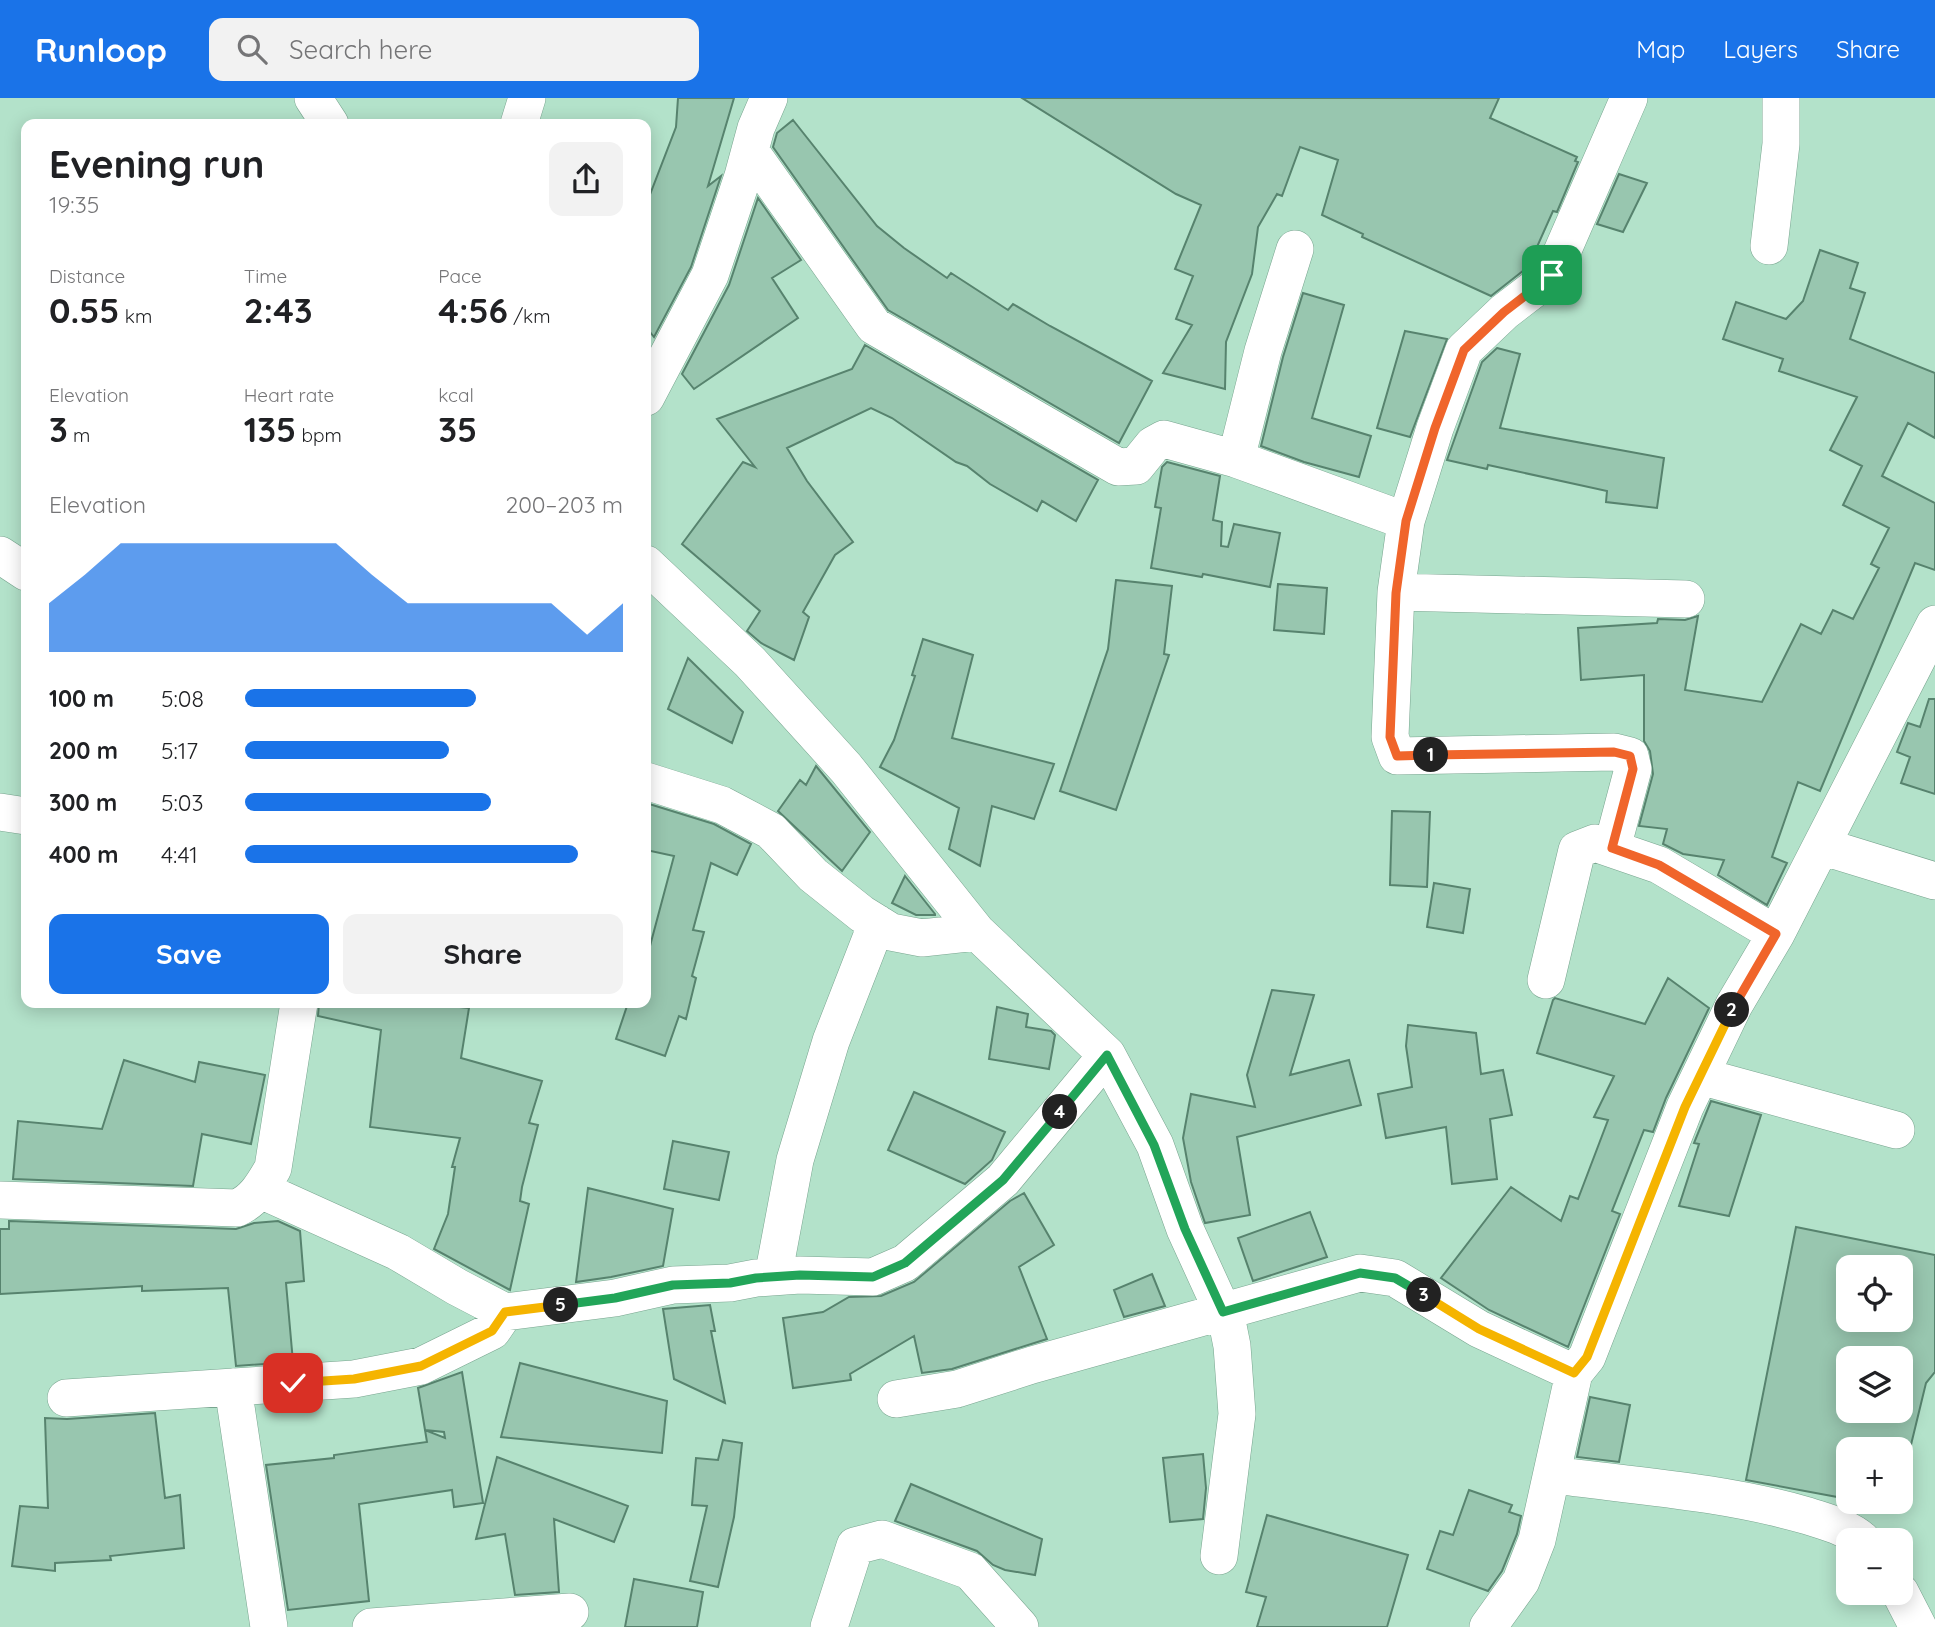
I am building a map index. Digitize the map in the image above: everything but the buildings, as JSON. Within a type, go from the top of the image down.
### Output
[{"type":"street","points":[[313,98],[327,119]]},
{"type":"street","points":[[521,119],[527,98]]},
{"type":"street","points":[[651,387],[710,275],[769,98]]},
{"type":"street","points":[[1612,848],[1633,769],[1630,756],[1614,752],[1397,756],[1390,737],[1396,593],[1406,521],[1435,428],[1464,350],[1504,312],[1552,275],[1629,98]]},
{"type":"street","points":[[1769,246],[1780,144],[1781,98]]},
{"type":"street","points":[[750,151],[874,326],[1118,467],[1136,466],[1153,445],[1164,439],[1236,459],[1406,521]]},
{"type":"street","points":[[1236,459],[1263,351],[1296,249]]},
{"type":"street","points":[[0,555],[21,569]]},
{"type":"street","points":[[651,569],[751,662],[846,768],[977,932],[1107,1055],[1154,1145],[1185,1229],[1223,1312],[1233,1346],[1237,1414],[1219,1556]]},
{"type":"street","points":[[1396,593],[1686,598]]},
{"type":"street","points":[[1488,1627],[1521,1581],[1537,1540],[1574,1373],[1587,1357],[1685,1107],[1734,1005],[1776,934],[1935,624]]},
{"type":"street","points":[[651,783],[722,805],[771,831],[813,875],[891,932],[922,938],[977,932]]},
{"type":"street","points":[[0,812],[21,815]]},
{"type":"street","points":[[1546,980],[1577,850],[1595,843],[1659,865],[1776,934]]},
{"type":"street","points":[[1821,846],[1935,881]]},
{"type":"street","points":[[773,1277],[795,1160],[831,1041],[877,923]]},
{"type":"street","points":[[0,1200],[237,1208],[247,1203],[261,1190],[273,1168],[298,1008]]},
{"type":"street","points":[[261,1190],[398,1252],[505,1312],[615,1298],[673,1285],[730,1283],[800,1275],[873,1277],[905,1263],[1003,1180],[1107,1055]]},
{"type":"street","points":[[1700,1076],[1896,1130]]},
{"type":"street","points":[[896,1399],[957,1389],[1032,1365],[1360,1273],[1395,1278],[1479,1329],[1574,1373]]},
{"type":"street","points":[[66,1398],[354,1379],[421,1366],[492,1331],[505,1312]]},
{"type":"street","points":[[233,1387],[269,1627]]},
{"type":"street","points":[[1553,1475],[1713,1496],[1787,1510],[1840,1528]]},
{"type":"street","points":[[829,1627],[855,1546],[883,1539],[970,1571],[1020,1627]]},
{"type":"street","points":[[1907,1605],[1918,1627]]},
{"type":"street","points":[[371,1627],[570,1612]]},
{"type":"route","points":[[293,1383],[354,1379],[421,1366],[492,1331],[505,1312],[615,1298],[673,1285],[730,1283],[800,1275],[873,1277],[905,1263],[1003,1180],[1107,1055],[1154,1145],[1185,1229],[1223,1312],[1360,1273],[1395,1278],[1479,1329],[1574,1373],[1587,1357],[1685,1107],[1734,1005],[1776,934],[1659,865],[1612,848],[1633,769],[1630,756],[1614,752],[1397,756],[1390,737],[1396,593],[1406,521],[1435,428],[1464,350],[1504,312],[1552,275]]}]
